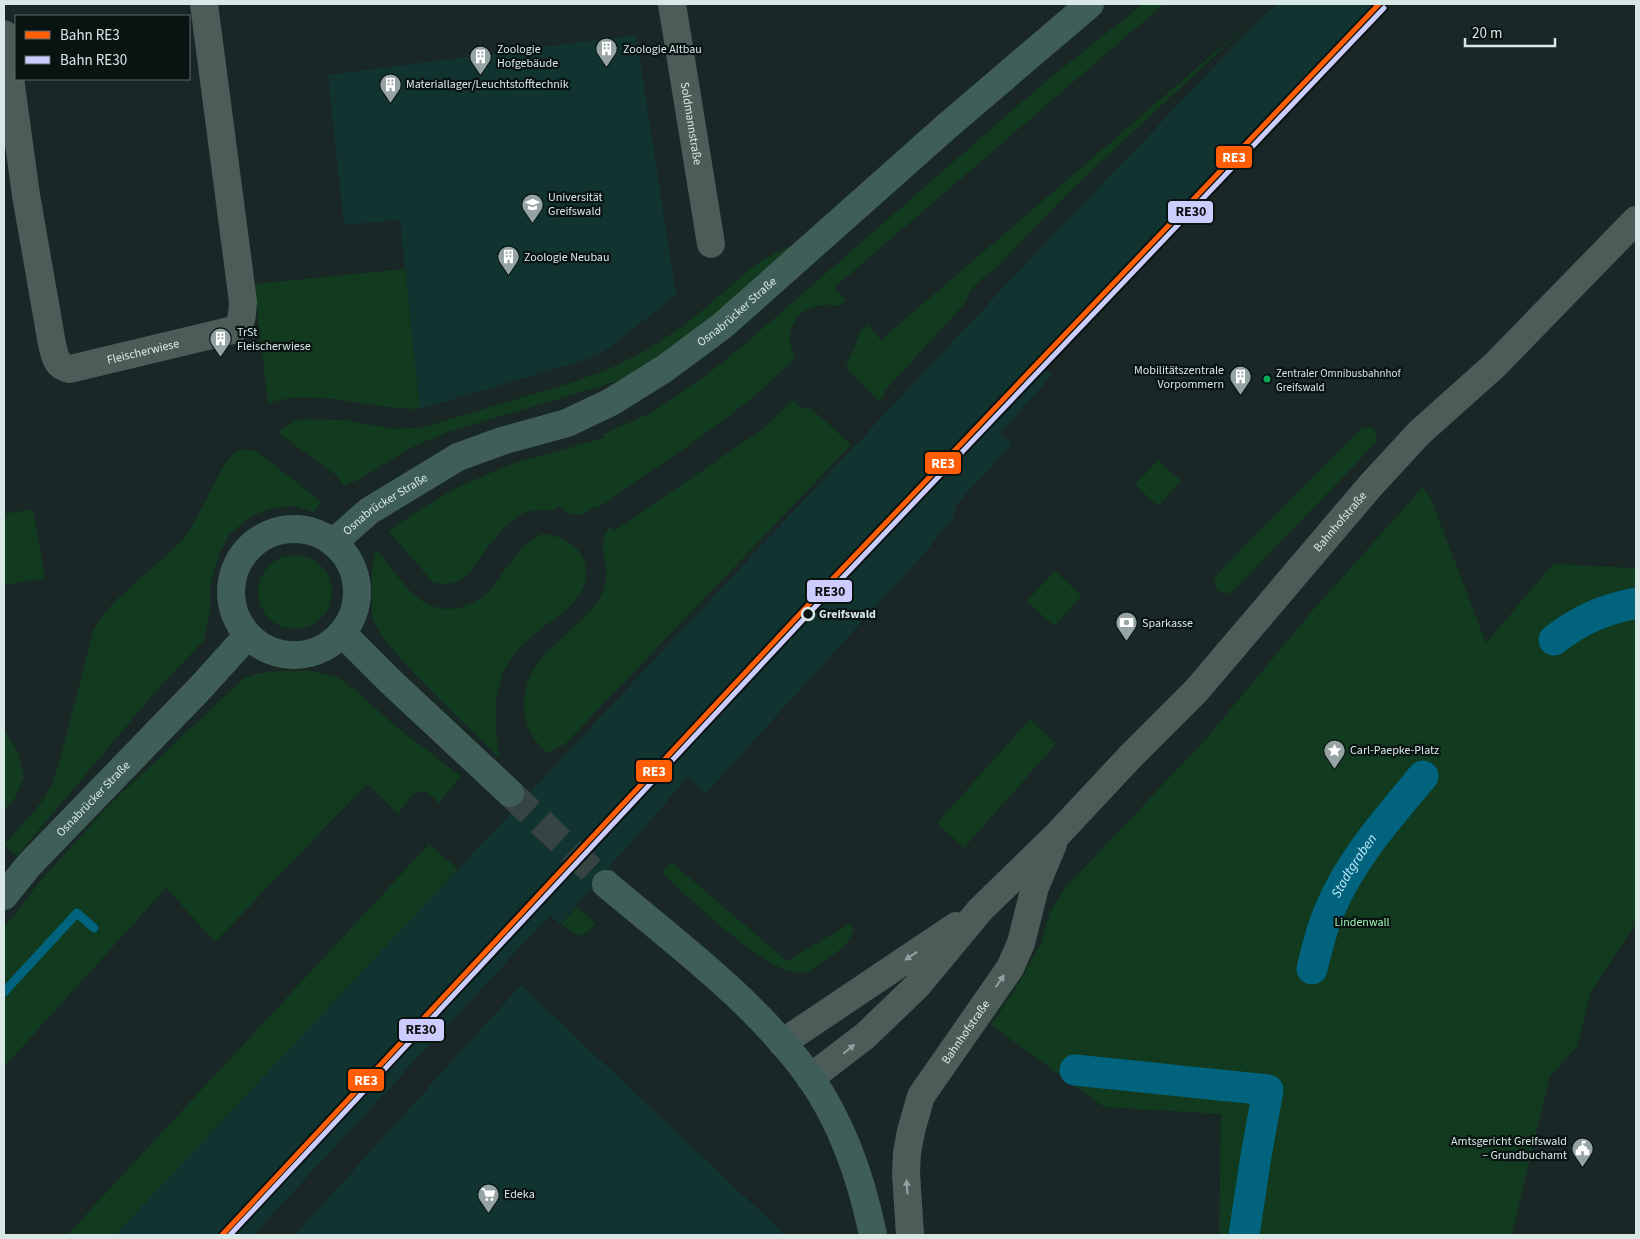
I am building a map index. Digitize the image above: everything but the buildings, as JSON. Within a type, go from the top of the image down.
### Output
[{"type":"main road","name":"Osnabrücker Straße","points":[[334,542],[370,512],[458,457],[502,440],[566,423],[612,402],[664,369],[722,326],[946,127],[1090,4]]},
{"type":"main road","name":"Osnabrücker Straße","points":[[4,896],[29,865],[202,685],[246,636],[235,617],[230,596],[232,574],[241,554],[257,539],[277,530],[298,528],[320,533],[334,542],[350,561],[356,579],[357,599],[343,634]]},
{"type":"main road","points":[[246,636],[264,648],[284,654],[304,654],[324,648],[343,634],[390,681],[510,793]]},
{"type":"main road","points":[[606,884],[735,994],[782,1043],[810,1078],[827,1105],[849,1153],[869,1215],[873,1235]]},
{"type":"street","name":"Fleischerwiese","points":[[4,34],[26,195],[52,344],[56,362],[62,368],[70,369],[233,330],[239,326],[242,320],[243,302],[204,4]]},
{"type":"street","name":"Soldmannstraße","points":[[672,4],[711,244]]},
{"type":"street","name":"Bahnhofstraße","points":[[810,1078],[865,1036],[917,986],[980,910],[1057,836],[1196,690],[1371,485],[1418,433],[1495,365],[1636,220]]},
{"type":"street","name":"Bahnhofstraße","points":[[910,1235],[906,1173],[907,1153],[910,1130],[921,1096],[1010,968],[1021,943],[1035,887],[1057,836]]},
{"type":"street","name":"Bahnhofstraße","points":[[782,1043],[980,910]]},
{"type":"shaded area","points":[[1278,4],[1388,4],[1074,329],[1042,366],[1052,375],[1000,433],[1012,444],[956,505],[953,518],[928,549],[705,794],[688,777],[560,924],[550,915],[253,1235],[115,1235],[1017,273],[1264,15]]},
{"type":"shaded area","name":"Universität Greifswald","points":[[636,35],[676,295],[605,351],[578,362],[420,409],[400,220],[344,225],[328,75]]},
{"type":"shaded area","points":[[521,985],[785,1235],[295,1235]]},
{"type":"green space","points":[[1143,4],[1164,4],[835,287],[846,301],[838,306],[820,305],[804,311],[793,324],[790,333],[790,343],[795,358],[750,400],[675,455],[598,508],[595,506],[581,515],[573,514],[557,506],[555,510],[535,510],[524,513],[500,532],[466,577],[454,583],[442,584],[433,582],[388,531],[458,487],[512,464],[604,438],[603,434],[649,414],[708,374],[1045,82]]},
{"type":"green space","points":[[1256,17],[1074,187],[992,272],[979,281],[972,289],[965,303],[884,392],[884,396],[879,401],[846,367],[861,331],[867,324],[881,340]]},
{"type":"green space","points":[[806,238],[739,305],[631,377],[448,432],[408,449],[362,478],[344,486],[336,475],[277,432],[293,422],[304,419],[344,420],[395,429],[424,427],[570,383],[609,369],[645,351],[686,324],[760,261]]},
{"type":"green space","points":[[405,269],[420,409],[404,409],[307,397],[288,398],[268,403],[254,284]]},
{"type":"green space","points":[[793,400],[801,408],[812,409],[851,445],[565,744],[547,753],[534,738],[528,726],[524,714],[525,691],[536,665],[588,613],[601,595],[606,582],[603,542],[611,526],[614,531],[760,431]]},
{"type":"green space","points":[[1365,427],[1371,428],[1376,432],[1375,444],[1233,591],[1225,594],[1217,590],[1214,582],[1217,574]]},
{"type":"green space","points":[[245,449],[255,451],[261,455],[321,501],[314,513],[296,506],[272,508],[252,516],[230,533],[219,555],[210,585],[210,610],[204,640],[156,691],[17,856],[4,845],[41,803],[52,784],[93,632],[101,617],[114,602],[181,542],[192,526],[225,463],[236,451]]},
{"type":"green space","points":[[1158,460],[1181,481],[1158,506],[1135,485]]},
{"type":"green space","name":"Lindenwall","points":[[1423,487],[1431,499],[1486,643],[1553,564],[1636,568],[1636,923],[1590,994],[1577,1047],[1550,1076],[1511,1235],[1219,1235],[1221,1114],[1104,1107],[991,1025],[1017,986],[1041,943],[1050,913],[1064,889],[1205,740],[1313,610]]},
{"type":"green space","points":[[33,509],[45,578],[4,585],[4,514]]},
{"type":"green space","points":[[542,534],[564,540],[577,549],[585,565],[585,583],[576,600],[524,643],[503,673],[499,685],[496,709],[496,734],[499,758],[415,675],[382,637],[372,618],[372,569],[376,549],[403,583],[422,601],[431,606],[441,608],[461,607],[479,599],[486,593],[520,550]]},
{"type":"green space","points":[[295,555],[316,561],[326,571],[332,592],[326,613],[316,623],[295,629],[274,623],[264,613],[258,592],[264,571],[274,561]]},
{"type":"green space","points":[[1055,571],[1082,596],[1054,626],[1027,601]]},
{"type":"green space","points":[[277,671],[312,671],[338,678],[358,692],[395,726],[461,776],[439,803],[425,790],[412,795],[398,814],[367,784],[215,942],[166,888],[4,1067],[4,928],[41,880],[111,803],[243,679],[255,674]]},
{"type":"green space","points":[[1030,719],[1056,744],[964,848],[937,823]]},
{"type":"green space","points":[[4,729],[18,752],[24,777],[15,798],[4,811]]},
{"type":"green space","points":[[429,844],[458,869],[115,1235],[67,1235]]},
{"type":"green space","points":[[671,862],[787,961],[849,924],[854,929],[845,945],[816,967],[804,973],[786,970],[768,961],[728,932],[662,873]]},
{"type":"green space","points":[[577,907],[596,923],[588,932],[578,936],[561,924]]},
{"type":"waterway","name":"Stadtgraben","points":[[1554,640],[1593,616],[1636,603]]},
{"type":"waterway","name":"Stadtgraben","points":[[1312,969],[1328,915],[1349,872],[1372,839],[1423,776]]},
{"type":"waterway","points":[[4,992],[77,913],[94,928]]},
{"type":"waterway","points":[[1075,1070],[1268,1090],[1244,1235]]},
{"type":"tunnel","points":[[510,793],[606,884]]},
{"type":"rail line","name":"RE3","points":[[222,1235],[824,588],[1379,4]]},
{"type":"rail line","name":"RE30","points":[[230,1235],[829,592],[1384,8]]},
{"type":"place","name":"Zoologie Altbau","points":[[607,68]]},
{"type":"place","name":"Zoologie Hofgebäude","points":[[481,75]]},
{"type":"place","name":"Materiallager/Leuchtstofftechnik","points":[[390,103]]},
{"type":"place","name":"Universität Greifswald","points":[[532,223]]},
{"type":"place","name":"Zoologie Neubau","points":[[508,276]]},
{"type":"place","name":"TrSt Fleischerwiese","points":[[221,358]]},
{"type":"place","name":"Zentraler Omnibusbahnhof Greifswald","points":[[1267,379]]},
{"type":"place","name":"Mobilitätszentrale Vorpommern","points":[[1240,396]]},
{"type":"place","name":"Greifswald","points":[[808,614]]},
{"type":"place","name":"Sparkasse","points":[[1126,642]]},
{"type":"place","name":"Carl-Paepke-Platz","points":[[1334,769]]},
{"type":"place","name":"Amtsgericht Greifswald – Grundbuchamt","points":[[1583,1167]]},
{"type":"place","name":"Edeka","points":[[488,1213]]}]
